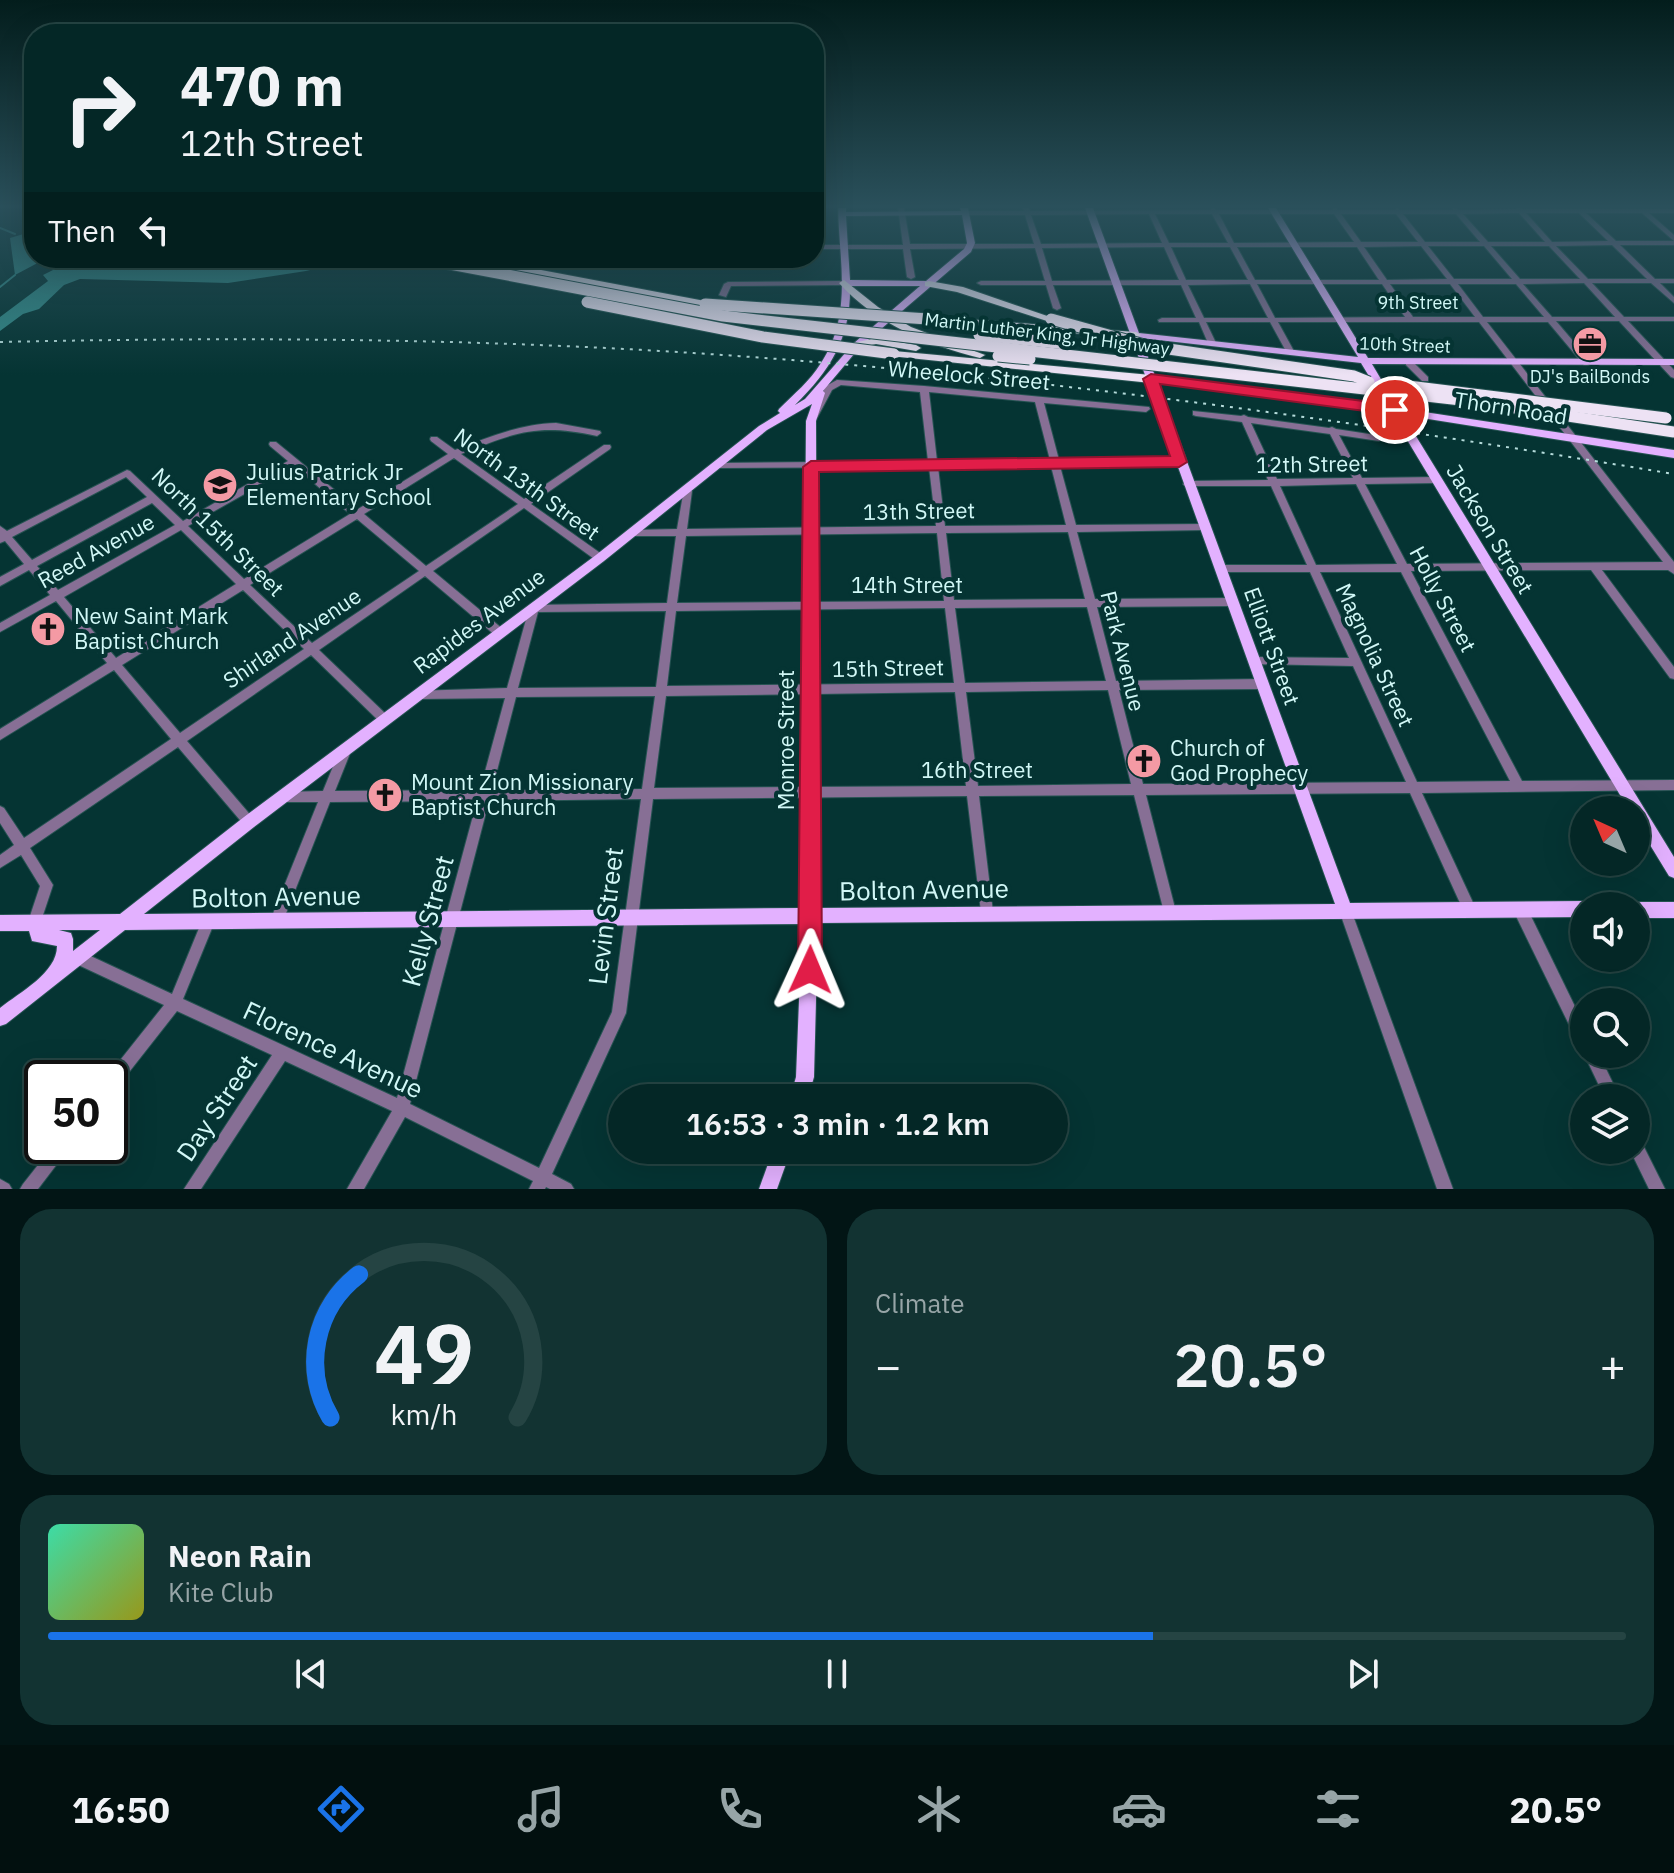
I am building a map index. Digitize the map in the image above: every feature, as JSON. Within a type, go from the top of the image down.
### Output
[{"type":"highway","points":[[453,268],[677,322],[894,354],[1151,379]]},
{"type":"highway","name":"Martin Luther King, Jr Highway","points":[[471,268],[723,316],[1486,404],[1674,432]]},
{"type":"highway","name":"Martin Luther King, Jr Highway","points":[[516,268],[705,304],[1512,396],[1671,419]]},
{"type":"highway","points":[[844,283],[888,319],[937,345],[980,355]]},
{"type":"highway","points":[[929,284],[1054,314],[1148,346],[1354,376],[1369,382]]},
{"type":"highway","points":[[705,304],[1136,335]]},
{"type":"highway","points":[[857,345],[876,341],[980,355],[1260,378]]},
{"type":"highway","points":[[1486,404],[1674,441]]},
{"type":"main road","points":[[763,428],[803,393],[830,362],[846,317],[844,263]]},
{"type":"main road","name":"Rapides Avenue","points":[[0,1018],[281,797],[687,491],[763,428],[809,401],[857,345],[952,263]]},
{"type":"main road","name":"Elliott Street","points":[[1110,263],[1179,462],[1206,527],[1345,910]]},
{"type":"main road","name":"Jackson Street","points":[[1306,263],[1674,871]]},
{"type":"main road","points":[[844,283],[929,284]]},
{"type":"main road","name":"10th Street","points":[[1136,335],[1365,361],[1674,362]]},
{"type":"main road","name":"Thorn Road","points":[[1151,379],[1395,410],[1674,454]]},
{"type":"main road","name":"Monroe Street","points":[[801,1084],[807,1048],[811,915],[811,421],[825,383]]},
{"type":"main road","name":"Bolton Avenue","points":[[0,923],[1570,909]]},
{"type":"main road","points":[[1650,910],[1674,910]]},
{"type":"main road","points":[[34,922],[38,935],[65,939],[67,947],[49,979]]},
{"type":"main road","points":[[768,1189],[777,1164]]},
{"type":"street","points":[[909,263],[911,277]]},
{"type":"street","points":[[1042,263],[1054,314]]},
{"type":"street","points":[[1174,263],[1212,343]]},
{"type":"street","points":[[1242,263],[1291,353]]},
{"type":"street","points":[[1372,263],[1410,319]]},
{"type":"street","points":[[1438,263],[1673,567]]},
{"type":"street","points":[[1502,263],[1587,363]]},
{"type":"street","points":[[1569,263],[1674,375]]},
{"type":"street","points":[[1635,263],[1674,301]]},
{"type":"street","points":[[981,283],[1182,280],[1674,281]]},
{"type":"street","points":[[723,295],[728,284],[844,283]]},
{"type":"street","name":"9th Street","points":[[1162,320],[1674,319]]},
{"type":"street","points":[[1409,363],[1425,379]]},
{"type":"street","name":"Wheelock Street","points":[[811,421],[836,383],[1146,409]]},
{"type":"street","points":[[924,389],[987,912]]},
{"type":"street","name":"Park Avenue","points":[[1039,400],[1170,912]]},
{"type":"street","points":[[1196,413],[1379,438]]},
{"type":"street","name":"Magnolia Street","points":[[1244,418],[1470,909]]},
{"type":"street","points":[[0,735],[454,454],[536,424],[563,424],[597,433]]},
{"type":"street","name":"Holly Street","points":[[1332,430],[1519,786]]},
{"type":"street","name":"North 13th Street","points":[[434,439],[600,558]]},
{"type":"street","points":[[273,444],[500,633]]},
{"type":"street","name":"Shirland Avenue","points":[[0,862],[607,447]]},
{"type":"street","name":"Reed Avenue","points":[[0,628],[294,462]]},
{"type":"street","points":[[717,466],[1179,462]]},
{"type":"street","name":"North 15th Street","points":[[2,535],[127,473],[385,720]]},
{"type":"street","name":"12th Street","points":[[1188,484],[1437,480]]},
{"type":"street","name":"Levin Street","points":[[540,1184],[619,1013],[629,915],[687,491]]},
{"type":"street","points":[[0,582],[153,498]]},
{"type":"street","name":"13th Street","points":[[632,533],[1206,527]]},
{"type":"street","points":[[2,535],[249,822]]},
{"type":"street","points":[[1594,567],[1674,675]]},
{"type":"street","points":[[1221,569],[1673,567]]},
{"type":"street","name":"14th Street","points":[[534,608],[1233,602]]},
{"type":"street","name":"Kelly Street","points":[[355,1189],[402,1108],[455,918],[534,608]]},
{"type":"street","points":[[1255,661],[1356,662]]},
{"type":"street","name":"15th Street","points":[[419,694],[1262,684]]},
{"type":"street","points":[[276,921],[345,749]]},
{"type":"street","name":"16th Street","points":[[281,797],[1674,785]]},
{"type":"street","points":[[0,812],[47,885],[34,922]]},
{"type":"street","points":[[1520,909],[1570,1011]]},
{"type":"street","name":"Elliott Street","points":[[1345,910],[1445,1189]]},
{"type":"street","points":[[128,1062],[175,1002],[209,921]]},
{"type":"street","name":"Florence Avenue","points":[[77,957],[402,1108],[540,1184],[566,1189]]},
{"type":"street","name":"Day Street","points":[[192,1189],[282,1053]]},
{"type":"street","points":[[28,1189],[48,1164]]},
{"type":"street","points":[[1645,1164],[1657,1189]]},
{"type":"water","points":[[13,263],[24,263],[24,268],[28,268],[15,275]]},
{"type":"water","points":[[57,268],[318,268],[228,283],[80,279],[64,285],[39,309],[23,314],[0,331],[0,317],[48,281],[43,275]]},
{"type":"waterway","points":[[0,287],[15,275]]},
{"type":"railway","points":[[0,342],[260,339],[433,342],[606,348],[816,362],[1185,401],[1430,435],[1674,474]]},
{"type":"place","name":"DJ's BailBonds","points":[[1590,344]]},
{"type":"place","name":"Julius Patrick Jr Elementary School","points":[[220,485]]},
{"type":"place","name":"New Saint Mark Baptist Church","points":[[48,629]]},
{"type":"place","name":"Church of God Prophecy","points":[[1144,761]]},
{"type":"place","name":"Mount Zion Missionary Baptist Church","points":[[385,795]]},
{"type":"route","points":[[810,970],[811,467],[1179,462],[1151,379],[1395,410]]}]
